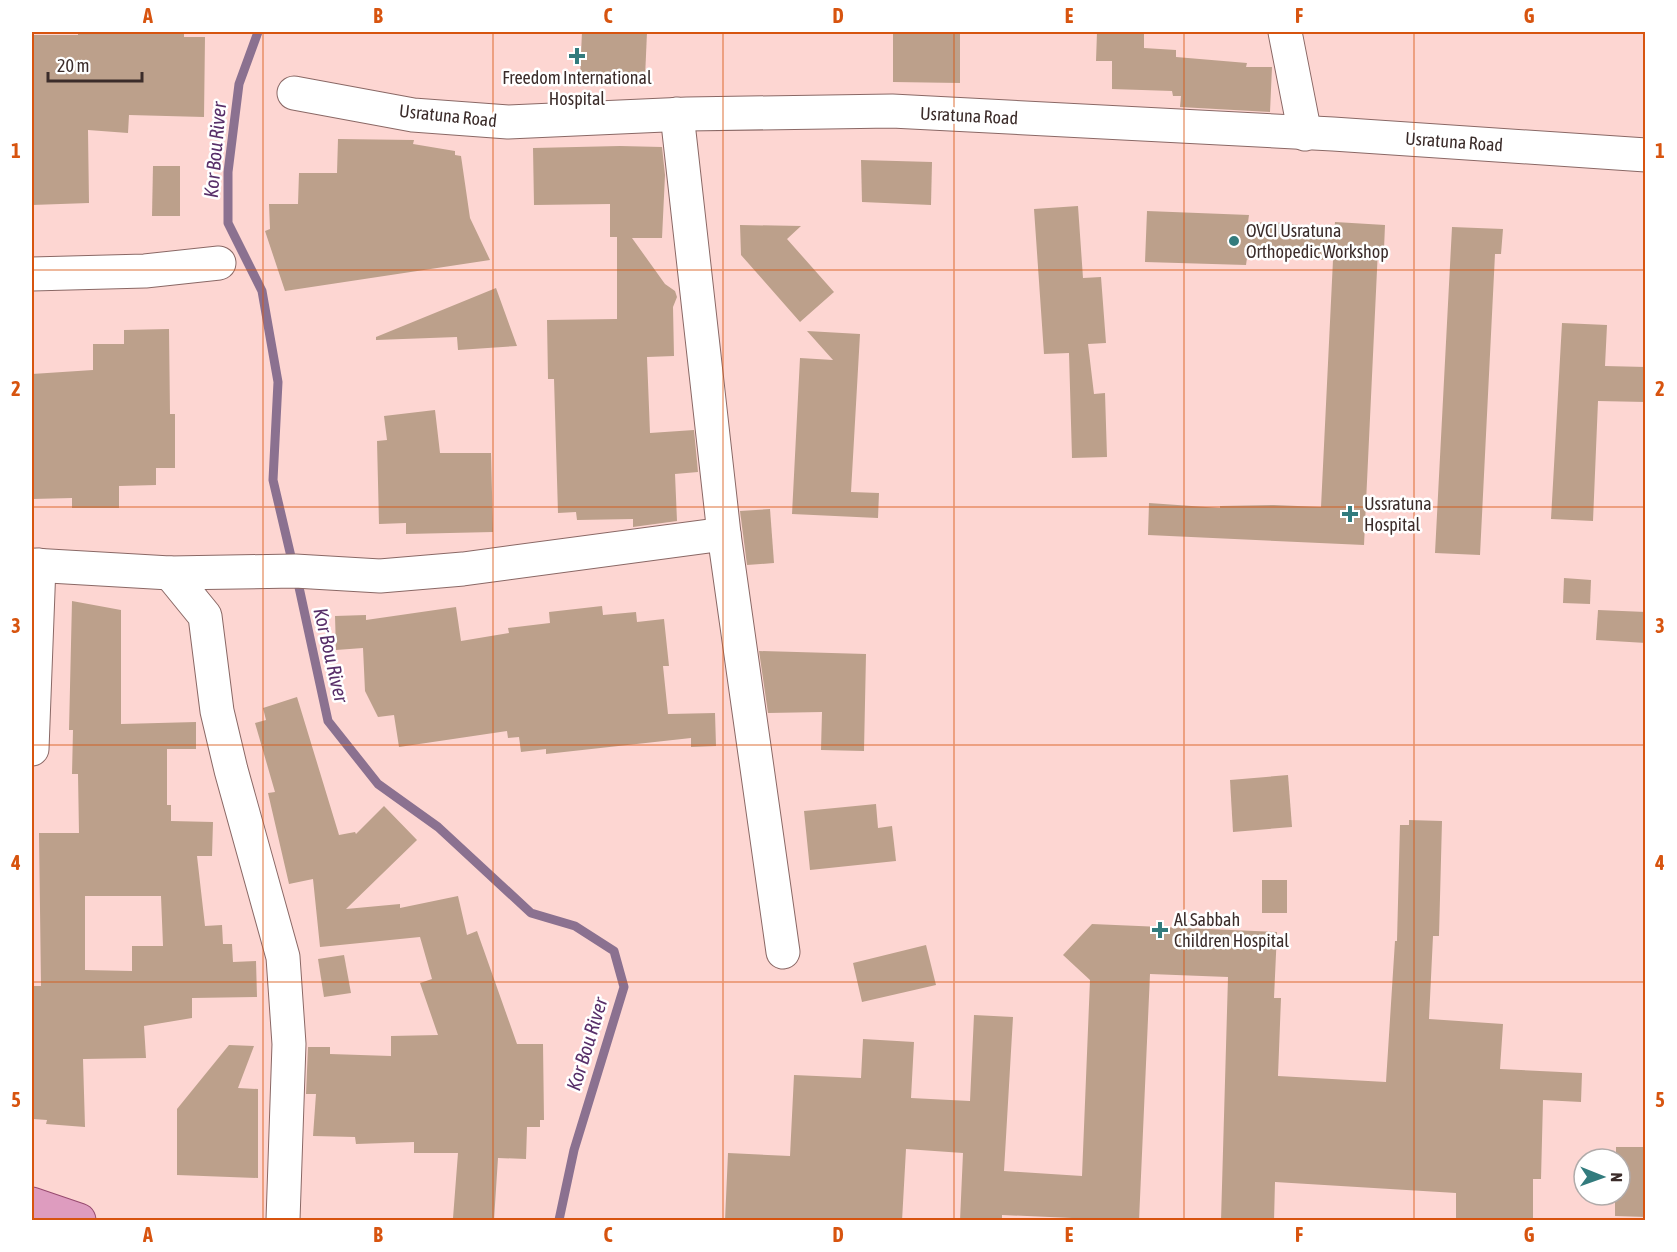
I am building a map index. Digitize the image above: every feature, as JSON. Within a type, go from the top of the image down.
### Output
[{"type":"main road","points":[[32,1204],[79,1221]]},
{"type":"street","points":[[1285,32],[1305,134]]},
{"type":"street","name":"Usratuna Road","points":[[294,93],[413,115],[508,122],[677,114],[892,111],[1646,155]]},
{"type":"street","points":[[677,114],[724,534],[783,952]]},
{"type":"street","points":[[32,274],[145,272],[219,263]]},
{"type":"street","points":[[32,749],[35,565],[170,573],[295,571],[380,576],[463,569],[724,534]]},
{"type":"street","points":[[170,573],[205,616],[217,711],[283,957],[289,1044],[286,1188],[283,1221]]},
{"type":"building","points":[[78,32],[184,32],[184,37],[205,37],[204,117],[129,115],[128,133],[88,130],[89,203],[32,205],[32,35],[78,35]]},
{"type":"building","points":[[582,32],[647,32],[645,78],[580,76]]},
{"type":"building","points":[[893,32],[960,32],[960,83],[893,82]]},
{"type":"building","points":[[1097,32],[1144,32],[1144,48],[1176,50],[1176,57],[1247,63],[1246,67],[1272,67],[1270,112],[1180,107],[1181,96],[1173,96],[1172,91],[1112,89],[1112,61],[1096,61]]},
{"type":"building","points":[[338,139],[414,140],[413,144],[455,151],[455,155],[461,156],[470,218],[490,260],[285,291],[265,231],[270,229],[269,204],[298,204],[299,173],[337,173]]},
{"type":"building","points":[[662,147],[665,175],[662,238],[632,238],[665,284],[675,291],[677,297],[673,307],[674,356],[647,357],[650,433],[694,430],[698,472],[675,474],[677,521],[633,527],[633,519],[577,520],[576,512],[558,513],[554,379],[548,379],[547,320],[617,319],[617,237],[610,237],[610,204],[534,205],[533,148]]},
{"type":"building","points":[[861,160],[932,162],[931,205],[862,202]]},
{"type":"building","points":[[153,166],[180,166],[180,216],[152,216]]},
{"type":"building","points":[[1078,206],[1083,278],[1101,277],[1106,343],[1088,344],[1094,394],[1105,393],[1107,457],[1072,458],[1069,353],[1044,354],[1034,209]]},
{"type":"building","points":[[1147,211],[1249,215],[1248,222],[1287,223],[1334,232],[1335,222],[1385,225],[1384,249],[1378,249],[1364,545],[1148,535],[1149,503],[1220,508],[1220,506],[1274,505],[1321,507],[1333,260],[1247,258],[1246,265],[1145,262]]},
{"type":"building","points":[[740,225],[801,226],[787,239],[834,292],[800,322],[741,255]]},
{"type":"building","points":[[1452,227],[1503,229],[1501,254],[1495,254],[1480,555],[1435,553]]},
{"type":"building","points":[[496,288],[517,346],[458,350],[457,337],[376,340],[376,337]]},
{"type":"building","points":[[1562,323],[1607,325],[1605,366],[1646,367],[1646,402],[1598,401],[1593,521],[1551,519]]},
{"type":"building","points":[[169,329],[170,414],[175,414],[175,468],[156,468],[156,485],[119,486],[119,508],[72,508],[72,498],[32,499],[32,374],[93,370],[93,344],[124,344],[124,330]]},
{"type":"building","points":[[807,331],[860,334],[851,492],[879,493],[878,518],[792,514],[800,358],[833,360]]},
{"type":"building","points":[[435,410],[440,453],[491,453],[493,532],[406,534],[406,523],[379,524],[377,441],[387,440],[384,416]]},
{"type":"building","points":[[770,509],[774,563],[747,565],[740,511]]},
{"type":"building","points":[[1564,578],[1591,580],[1590,604],[1563,603]]},
{"type":"building","points":[[72,601],[121,610],[121,724],[196,722],[196,749],[167,749],[167,805],[171,805],[171,821],[213,822],[212,856],[197,856],[205,926],[222,925],[223,944],[232,944],[233,962],[256,961],[257,997],[192,998],[192,1018],[144,1026],[146,1058],[83,1059],[85,1127],[46,1124],[47,1120],[33,1119],[34,986],[41,986],[39,833],[79,833],[78,774],[72,774],[73,730],[69,730]],"holes":[[[85,896],[161,896],[163,946],[132,946],[132,971],[85,970]]]},
{"type":"building","points":[[602,606],[603,615],[636,612],[637,622],[664,619],[669,666],[663,666],[668,714],[715,713],[716,746],[691,747],[691,738],[546,754],[546,749],[521,752],[519,737],[508,738],[507,731],[399,747],[394,715],[378,717],[365,691],[363,648],[336,650],[335,616],[366,615],[366,620],[456,607],[461,641],[509,633],[508,628],[550,623],[549,612]]},
{"type":"building","points":[[1598,610],[1646,612],[1646,643],[1596,640]]},
{"type":"building","points":[[759,651],[866,654],[864,751],[821,750],[822,712],[768,713]]},
{"type":"building","points":[[297,697],[339,835],[355,832],[356,834],[384,806],[417,840],[346,909],[400,904],[400,908],[458,896],[467,935],[477,931],[517,1044],[543,1044],[544,1120],[540,1120],[540,1127],[527,1127],[526,1159],[498,1158],[494,1220],[453,1218],[458,1153],[414,1153],[414,1142],[356,1144],[355,1137],[313,1136],[316,1094],[306,1094],[308,1047],[330,1047],[330,1054],[391,1056],[391,1036],[438,1035],[420,983],[432,979],[420,937],[320,947],[313,879],[289,884],[268,793],[275,792],[255,723],[266,720],[263,708]]},
{"type":"building","points":[[1288,775],[1292,827],[1233,832],[1230,780]]},
{"type":"building","points":[[876,804],[878,828],[892,826],[896,861],[810,870],[804,811]]},
{"type":"building","points":[[1409,820],[1442,821],[1439,936],[1433,936],[1429,1019],[1503,1024],[1500,1069],[1582,1073],[1581,1102],[1543,1100],[1541,1179],[1533,1179],[1533,1221],[1456,1221],[1456,1193],[1275,1182],[1274,1221],[1221,1221],[1228,977],[1150,974],[1139,1221],[1002,1215],[1002,1221],[960,1221],[963,1153],[906,1149],[902,1221],[725,1221],[728,1153],[790,1156],[794,1075],[861,1078],[863,1039],[914,1042],[911,1098],[970,1101],[974,1015],[1013,1017],[1004,1171],[1082,1176],[1090,980],[1063,955],[1092,924],[1277,932],[1274,998],[1281,998],[1278,1076],[1386,1082],[1395,941],[1397,941],[1400,825],[1409,825]]},
{"type":"building","points":[[1262,880],[1287,880],[1287,913],[1262,913]]},
{"type":"building","points":[[926,945],[936,985],[862,1002],[853,963]]},
{"type":"building","points":[[344,955],[351,993],[324,997],[318,959]]},
{"type":"building","points":[[229,1045],[254,1046],[238,1088],[258,1089],[258,1178],[177,1175],[177,1109]]},
{"type":"building","points":[[1632,1147],[1646,1147],[1646,1217],[1615,1216],[1615,1207],[1632,1207]]},
{"type":"waterway","name":"Kor Bou River","points":[[258,32],[239,84],[228,172],[228,223],[262,291],[278,382],[273,480],[293,565]]},
{"type":"waterway","name":"Kor Bou River","points":[[297,578],[328,721],[378,784],[438,827],[531,913],[575,926],[614,951],[624,987],[574,1150],[559,1220]]},
{"type":"place","name":"Freedom International Hospital","points":[[577,56]]},
{"type":"place","name":"OVCI Usratuna Orthopedic Workshop","points":[[1234,241]]},
{"type":"place","name":"Ussratuna Hospital","points":[[1350,514]]},
{"type":"place","name":"Al Sabbah Children Hospital","points":[[1160,930]]}]
